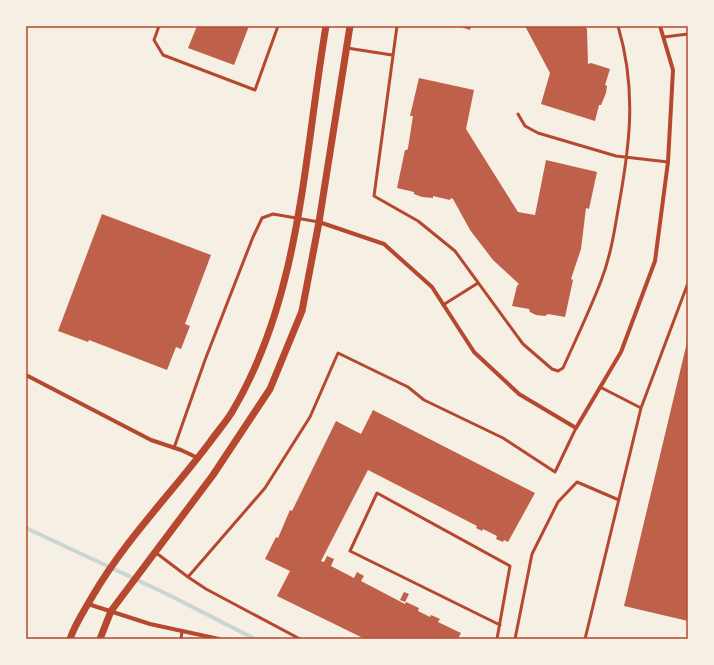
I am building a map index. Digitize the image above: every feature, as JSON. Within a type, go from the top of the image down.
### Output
[{"type":"street","points":[[70,639],[74,626],[107,570],[198,458],[232,412],[259,357],[287,277],[298,219],[326,26]]},
{"type":"street","points":[[100,639],[111,611],[213,476],[270,388],[302,311],[319,222],[350,26]]},
{"type":"street","points":[[319,222],[384,244],[432,287],[474,352],[519,394],[576,428],[621,352],[656,261],[668,162],[673,70],[660,26]]},
{"type":"street","points":[[26,375],[151,440],[198,458]]},
{"type":"street","points":[[88,604],[150,624],[219,639]]},
{"type":"lane","points":[[160,26],[154,40],[163,55],[256,90],[278,26]]},
{"type":"lane","points":[[397,26],[374,196],[418,221],[455,251],[523,344],[552,369],[558,371],[563,368],[602,280],[611,246],[627,157],[631,98],[622,41],[618,26]]},
{"type":"lane","points":[[664,37],[688,34]]},
{"type":"lane","points":[[347,48],[392,55]]},
{"type":"lane","points":[[518,114],[525,126],[538,133],[616,156],[668,162]]},
{"type":"lane","points":[[174,448],[205,360],[253,237],[262,218],[273,214],[319,222]]},
{"type":"lane","points":[[444,305],[478,283]]},
{"type":"lane","points":[[584,639],[641,408],[688,283]]},
{"type":"lane","points":[[188,577],[265,488],[310,417],[338,353],[408,387],[424,400],[503,438],[554,472],[576,428]]},
{"type":"lane","points":[[600,387],[641,408]]},
{"type":"lane","points":[[515,639],[532,554],[558,502],[577,482],[619,500]]},
{"type":"lane","points":[[497,639],[500,625],[510,566],[377,493],[350,551],[500,625]]},
{"type":"lane","points":[[155,552],[188,577],[212,592],[300,639]]},
{"type":"lane","points":[[180,639],[182,631]]},
{"type":"building","points":[[197,26],[249,26],[234,65],[188,48]]},
{"type":"building","points":[[458,26],[471,26],[470,30]]},
{"type":"building","points":[[525,26],[585,26],[587,29],[588,64],[591,63],[610,69],[605,85],[607,86],[606,93],[601,105],[599,105],[595,121],[541,104],[550,73]]},
{"type":"building","points":[[419,78],[474,90],[466,129],[518,212],[535,215],[546,160],[597,172],[589,209],[586,208],[581,249],[571,279],[573,280],[565,317],[548,314],[545,316],[536,315],[530,312],[529,309],[512,306],[517,286],[519,284],[493,260],[470,230],[453,199],[451,198],[450,200],[433,196],[433,198],[422,197],[414,194],[414,192],[397,188],[405,150],[408,148],[413,116],[410,116]]},
{"type":"building","points":[[102,214],[211,255],[185,324],[190,326],[181,349],[176,347],[167,370],[89,340],[88,342],[58,331]]},
{"type":"building","points":[[688,338],[688,621],[624,606]]},
{"type":"building","points":[[373,410],[535,493],[508,542],[504,540],[503,542],[496,539],[497,536],[483,529],[482,531],[476,528],[477,526],[368,470],[321,561],[324,562],[327,556],[334,559],[331,566],[354,578],[357,572],[364,576],[361,581],[405,604],[406,602],[419,608],[418,611],[430,617],[431,615],[440,619],[438,622],[461,633],[458,639],[365,639],[277,596],[290,571],[265,559],[276,537],[278,538],[290,510],[292,511],[336,421],[361,434]]},
{"type":"building","points":[[404,592],[409,594],[405,602],[400,600]]},
{"type":"waterway","points":[[26,528],[167,594],[255,639]]}]
